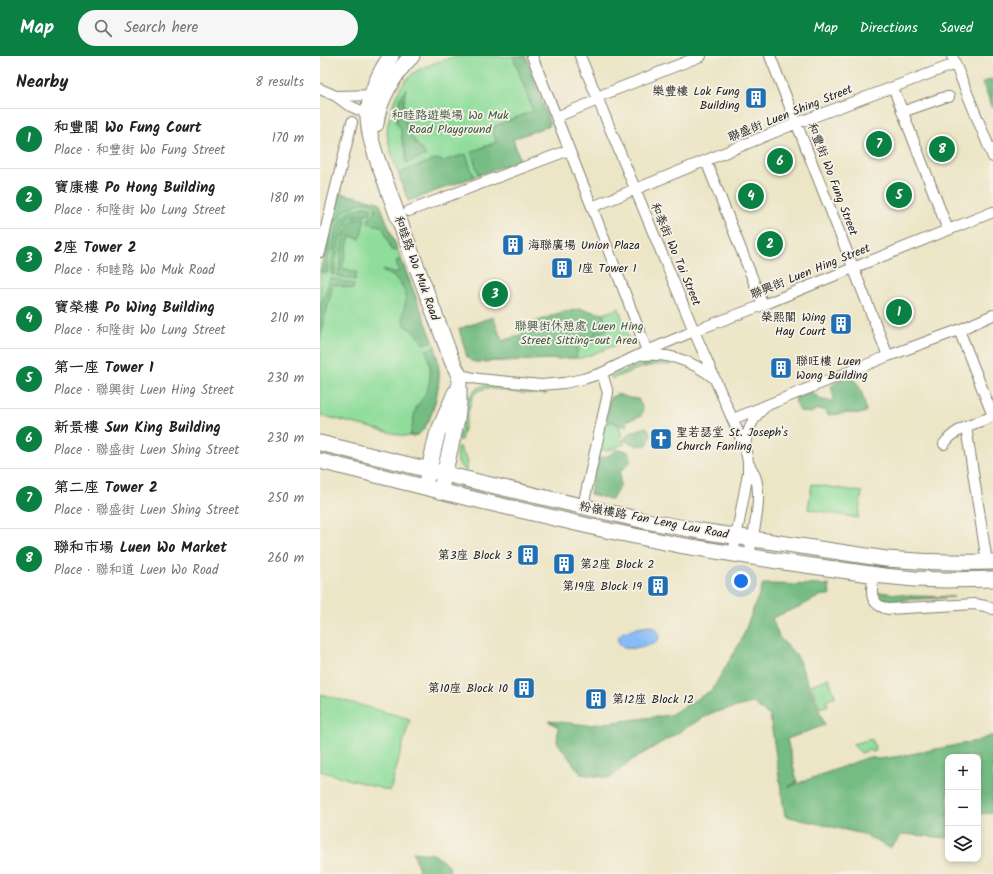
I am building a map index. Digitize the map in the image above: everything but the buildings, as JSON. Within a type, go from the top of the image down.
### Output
[{"type":"street","name":"和睦路 Wo Muk Road","points":[[390,56],[379,77],[379,95],[373,115],[374,150],[459,380],[457,420],[440,491]]},
{"type":"street","name":"和睦路 Wo Muk Road","points":[[379,95],[412,56]]},
{"type":"street","points":[[532,56],[592,207],[642,354]]},
{"type":"street","name":"和泰街 Wo Tai Street","points":[[580,56],[595,100],[733,419],[755,477],[758,505],[749,556]]},
{"type":"street","points":[[556,117],[701,56]]},
{"type":"street","name":"和豐街 Wo Fung Street","points":[[770,56],[888,356]]},
{"type":"street","points":[[954,60],[993,157]]},
{"type":"street","name":"聯盛街 Luen Shing Street","points":[[592,207],[797,123],[893,87],[954,60]]},
{"type":"street","points":[[893,87],[948,230]]},
{"type":"street","points":[[320,90],[336,96],[348,105],[373,115]]},
{"type":"street","points":[[336,96],[379,95]]},
{"type":"street","points":[[902,112],[945,97],[949,97]]},
{"type":"street","points":[[320,252],[352,122]]},
{"type":"street","points":[[409,211],[569,150]]},
{"type":"street","points":[[706,161],[763,305]]},
{"type":"street","name":"聯興街 Luen Hing Street","points":[[459,380],[479,379],[541,385],[574,382],[602,372],[694,331],[763,305],[993,212]]},
{"type":"street","points":[[733,419],[888,356],[959,330],[993,315]]},
{"type":"street","points":[[944,444],[953,434],[993,416],[959,330]]},
{"type":"street","name":"聯興街 Luen Hing Street","points":[[642,354],[662,355],[685,360],[701,368],[715,379]]},
{"type":"street","points":[[583,506],[608,394],[602,372]]},
{"type":"street","points":[[425,487],[437,435],[459,380]]},
{"type":"street","points":[[745,448],[746,434],[751,424],[760,411],[771,404]]},
{"type":"street","points":[[966,427],[990,562]]},
{"type":"street","name":"粉嶺樓路 Fan Leng Lau Road","points":[[320,443],[444,474],[641,520],[752,539],[916,562],[990,562]]},
{"type":"street","name":"粉嶺樓路 Fan Leng Lau Road","points":[[320,461],[440,491],[645,538],[733,554],[914,579],[993,579]]},
{"type":"street","name":"和泰街 Wo Tai Street","points":[[733,554],[748,473],[748,461]]},
{"type":"street","points":[[874,574],[871,589],[872,594],[875,603],[883,608],[888,609],[974,604],[993,609]]},
{"type":"green space","name":"和睦路遊樂場 Wo Muk Road Playground","points":[[455,56],[526,56],[550,125],[513,139],[520,159],[408,201],[388,142],[388,122],[394,102],[399,90],[412,74],[426,66]]},
{"type":"green space","points":[[513,56],[526,56],[550,125],[513,139],[519,160],[479,175],[471,152],[496,142],[492,127],[533,111]]},
{"type":"green space","points":[[991,79],[993,81],[993,108],[982,83]]},
{"type":"green space","points":[[406,88],[404,98],[404,116],[406,124],[409,132],[426,155],[406,163],[406,152],[402,140],[401,130],[396,122],[400,98]]},
{"type":"green space","points":[[466,154],[474,177],[408,201],[399,173],[436,159],[443,161]]},
{"type":"green space","points":[[339,193],[379,202],[435,347],[439,375],[436,399],[426,425],[422,431],[415,436],[404,436],[320,415],[320,272]]},
{"type":"green space","points":[[339,193],[379,202],[397,249],[392,251],[383,227],[368,223],[369,218],[375,211],[375,207],[371,203],[357,204],[343,213],[333,227],[331,232],[327,273],[320,272]]},
{"type":"green space","points":[[367,206],[371,207],[371,213],[357,215],[350,218],[346,222],[339,245],[335,275],[331,274],[334,241],[339,223],[345,216],[354,210]]},
{"type":"green space","points":[[365,217],[360,239],[350,236],[342,268],[357,272],[355,280],[338,276],[346,229],[354,220]]},
{"type":"green space","points":[[401,259],[433,341],[423,344],[416,334],[405,325],[403,315],[406,299],[401,284],[393,277],[383,272],[383,269],[393,273],[399,271],[396,261]]},
{"type":"green space","points":[[330,278],[354,284],[353,289],[333,284],[320,338],[320,306]]},
{"type":"green space","name":"聯興街休憩處 Luen Hing Street Sitting-out Area","points":[[619,308],[629,340],[581,358],[471,361],[459,329],[493,317],[502,341],[524,334],[574,310],[580,309],[603,314]]},
{"type":"green space","name":"聯興街休憩處 Luen Hing Street Sitting-out Area","points":[[580,309],[603,314],[608,331],[595,333],[595,339],[580,337],[576,358],[476,362],[471,361],[467,357],[459,329],[493,317],[502,341],[523,334],[522,327],[567,310],[570,311]]},
{"type":"green space","points":[[435,347],[439,375],[438,388],[432,413],[421,432],[414,436],[410,436],[417,406],[428,387],[430,369],[426,350]]},
{"type":"green space","points":[[662,361],[671,362],[671,365],[663,364],[648,366],[612,379],[611,376],[642,365]]},
{"type":"green space","points":[[851,377],[858,384],[866,412],[860,414],[851,413],[828,415],[825,411],[818,409],[811,413],[802,412],[797,408],[795,397],[811,391],[822,400],[832,401],[834,397],[831,386],[839,380],[848,379]]},
{"type":"green space","points":[[487,385],[521,390],[543,391],[547,394],[521,393],[487,388],[478,391],[472,398],[461,440],[458,440],[469,397],[477,389]]},
{"type":"green space","points":[[617,394],[638,399],[643,408],[641,416],[626,421],[627,426],[619,425],[612,421],[606,424],[610,398]]},
{"type":"green space","points":[[612,421],[619,425],[624,444],[607,451],[599,449],[604,423]]},
{"type":"green space","points":[[647,427],[651,435],[647,445],[637,446],[624,440],[631,433]]},
{"type":"green space","points":[[457,447],[460,447],[468,461],[466,471],[457,460]]},
{"type":"green space","points":[[616,450],[625,450],[631,457],[628,464],[620,471],[620,486],[612,500],[590,494],[597,458],[608,456]]},
{"type":"green space","points":[[812,484],[862,492],[858,518],[808,509]]},
{"type":"green space","points":[[763,584],[829,585],[830,595],[822,595],[801,606],[772,618],[779,637],[797,656],[825,725],[787,739],[797,782],[788,787],[869,757],[879,759],[901,756],[977,741],[993,735],[993,813],[981,814],[981,754],[945,754],[945,838],[903,834],[890,848],[863,834],[785,816],[770,716],[753,703],[711,713],[632,760],[610,778],[581,774],[557,742],[558,727],[548,721],[589,725],[670,715],[712,690],[741,641]]},
{"type":"green space","points":[[879,592],[913,596],[954,597],[889,601],[882,598]]},
{"type":"green space","points":[[829,678],[835,697],[826,701],[828,705],[820,708],[811,685]]},
{"type":"green space","points":[[320,694],[410,719],[390,791],[320,771]]},
{"type":"green space","points":[[872,739],[876,751],[872,752],[869,750],[861,753],[852,744]]},
{"type":"green space","points":[[413,852],[434,854],[449,866],[450,874],[415,874],[419,869]]},
{"type":"water","points":[[651,626],[658,632],[659,638],[655,643],[643,647],[633,648],[624,648],[619,644],[618,639],[623,633]]},
{"type":"place","name":"樂豐樓 Lok Fung Building","points":[[756,98]]},
{"type":"place","name":"第二座 Tower 2","points":[[879,144]]},
{"type":"place","name":"聯和市場 Luen Wo Market","points":[[942,149]]},
{"type":"place","name":"新景樓 Sun King Building","points":[[780,161]]},
{"type":"place","name":"第一座 Tower 1","points":[[899,195]]},
{"type":"place","name":"寶榮樓 Po Wing Building","points":[[751,196]]},
{"type":"place","name":"寶康樓 Po Hong Building","points":[[770,244]]},
{"type":"place","name":"海聯廣場 Union Plaza","points":[[513,245]]},
{"type":"place","name":"1座 Tower 1","points":[[562,268]]},
{"type":"place","name":"2座 Tower 2","points":[[495,294]]},
{"type":"place","name":"和豐閣 Wo Fung Court","points":[[899,312]]},
{"type":"place","name":"榮熙閣 Wing Hay Court","points":[[841,324]]},
{"type":"place","name":"聯旺樓 Luen Wong Building","points":[[781,368]]},
{"type":"place","name":"聖若瑟堂 St. Joseph's Church Fanling","points":[[661,439]]},
{"type":"place","name":"第3座 Block 3","points":[[528,555]]},
{"type":"place","name":"第2座 Block 2","points":[[564,564]]},
{"type":"place","name":"第19座 Block 19","points":[[658,586]]},
{"type":"place","name":"第10座 Block 10","points":[[524,688]]},
{"type":"place","name":"第12座 Block 12","points":[[596,699]]}]
